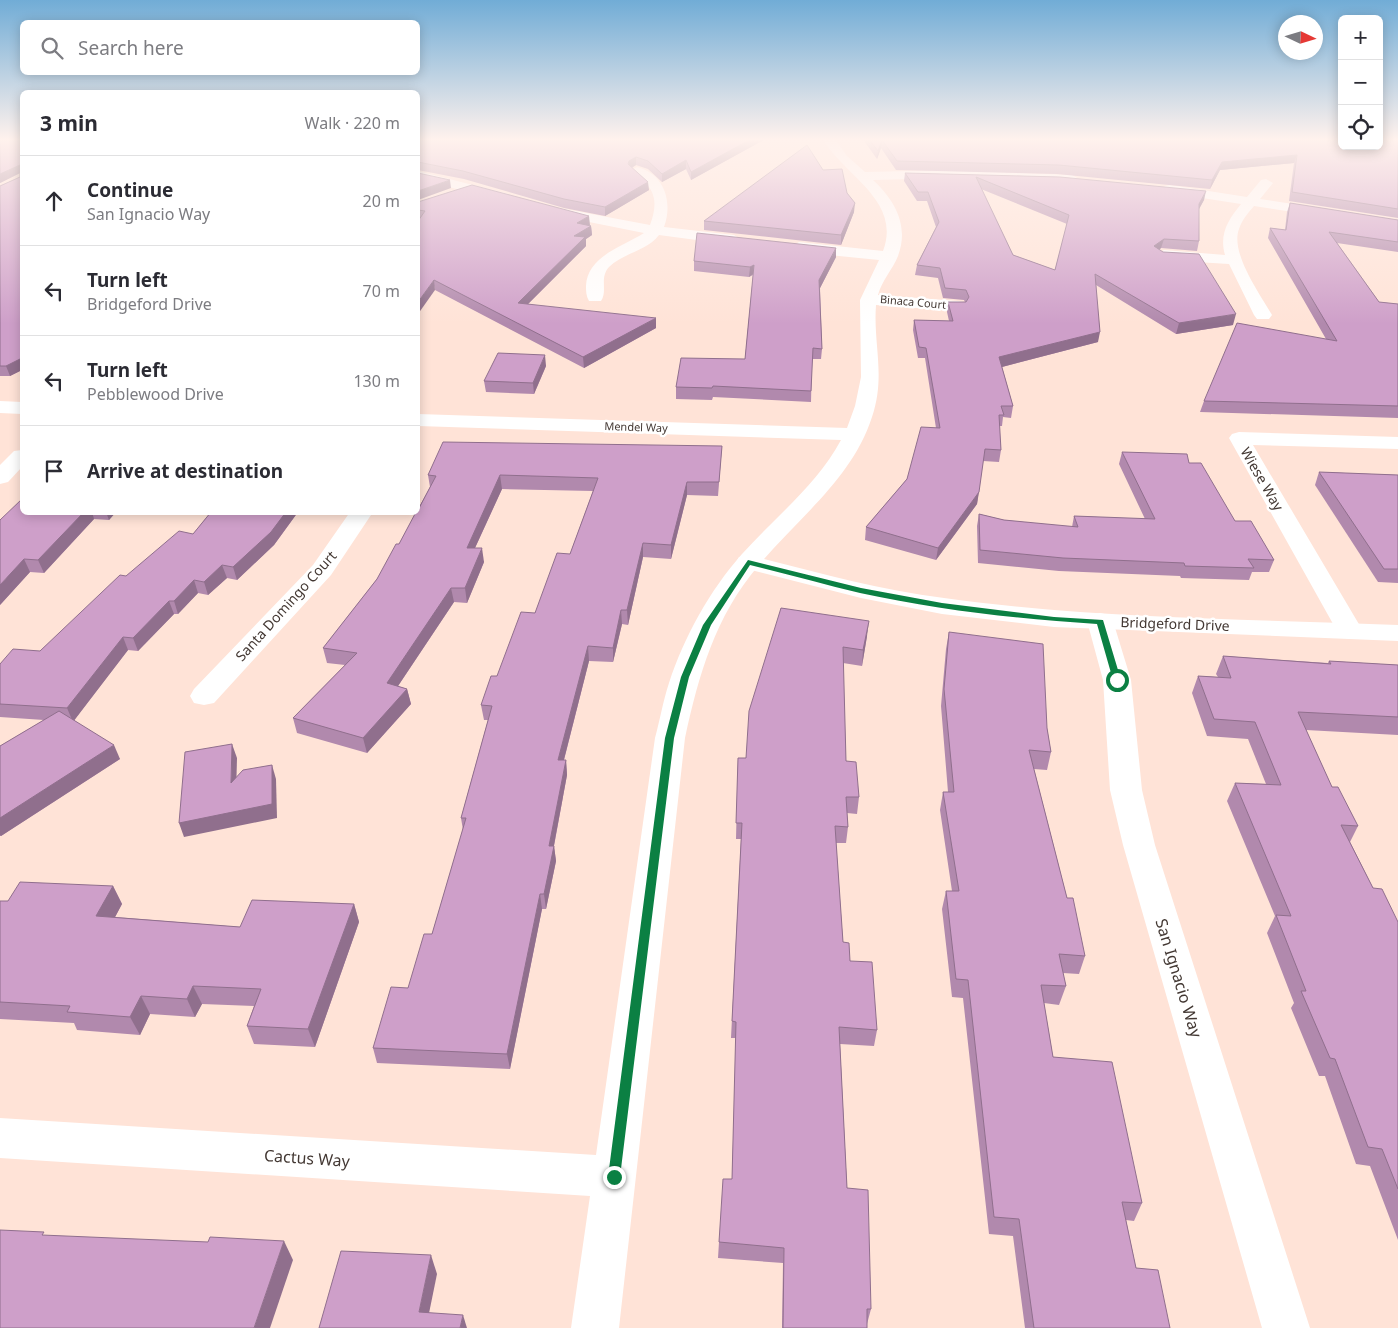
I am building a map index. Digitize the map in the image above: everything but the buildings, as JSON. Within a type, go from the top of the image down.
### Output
[{"type":"street","points":[[514,200],[521,202]]},
{"type":"street","points":[[595,297],[593,288],[599,269],[618,252],[650,236],[654,231],[664,205],[663,200]]},
{"type":"street","points":[[595,1328],[670,738],[685,677],[707,625],[748,562],[812,496],[832,471],[855,434],[867,401],[870,379],[866,317],[868,299],[890,256],[894,242],[892,215],[883,200]]},
{"type":"street","points":[[1239,200],[1398,224]]},
{"type":"street","points":[[1253,202],[1230,232],[1230,246],[1262,315]]},
{"type":"street","points":[[540,208],[654,231],[746,242]]},
{"type":"street","points":[[784,245],[890,256]]},
{"type":"street","points":[[1161,255],[1235,260]]},
{"type":"street","name":"Binaca Court","points":[[868,299],[958,306]]},
{"type":"street","points":[[0,407],[20,408]]},
{"type":"street","name":"Mendel Way","points":[[420,420],[855,434]]},
{"type":"street","name":"Wiese Way","points":[[1350,631],[1239,438],[1398,443]]},
{"type":"street","points":[[0,477],[20,458]]},
{"type":"street","name":"Santa Domingo Court","points":[[204,696],[322,570],[360,515]]},
{"type":"street","name":"Bridgeford Drive","points":[[748,562],[861,590],[942,606],[1054,619],[1398,633]]},
{"type":"street","name":"San Ignacio Way","points":[[1100,622],[1117,680],[1126,790],[1139,845],[1286,1328]]},
{"type":"street","name":"Cactus Way","points":[[0,1138],[614,1177]]},
{"type":"route","points":[[614,1177],[670,738],[685,677],[707,625],[735,579],[748,562],[861,590],[942,606],[1054,619],[1100,622],[1117,680]]}]
